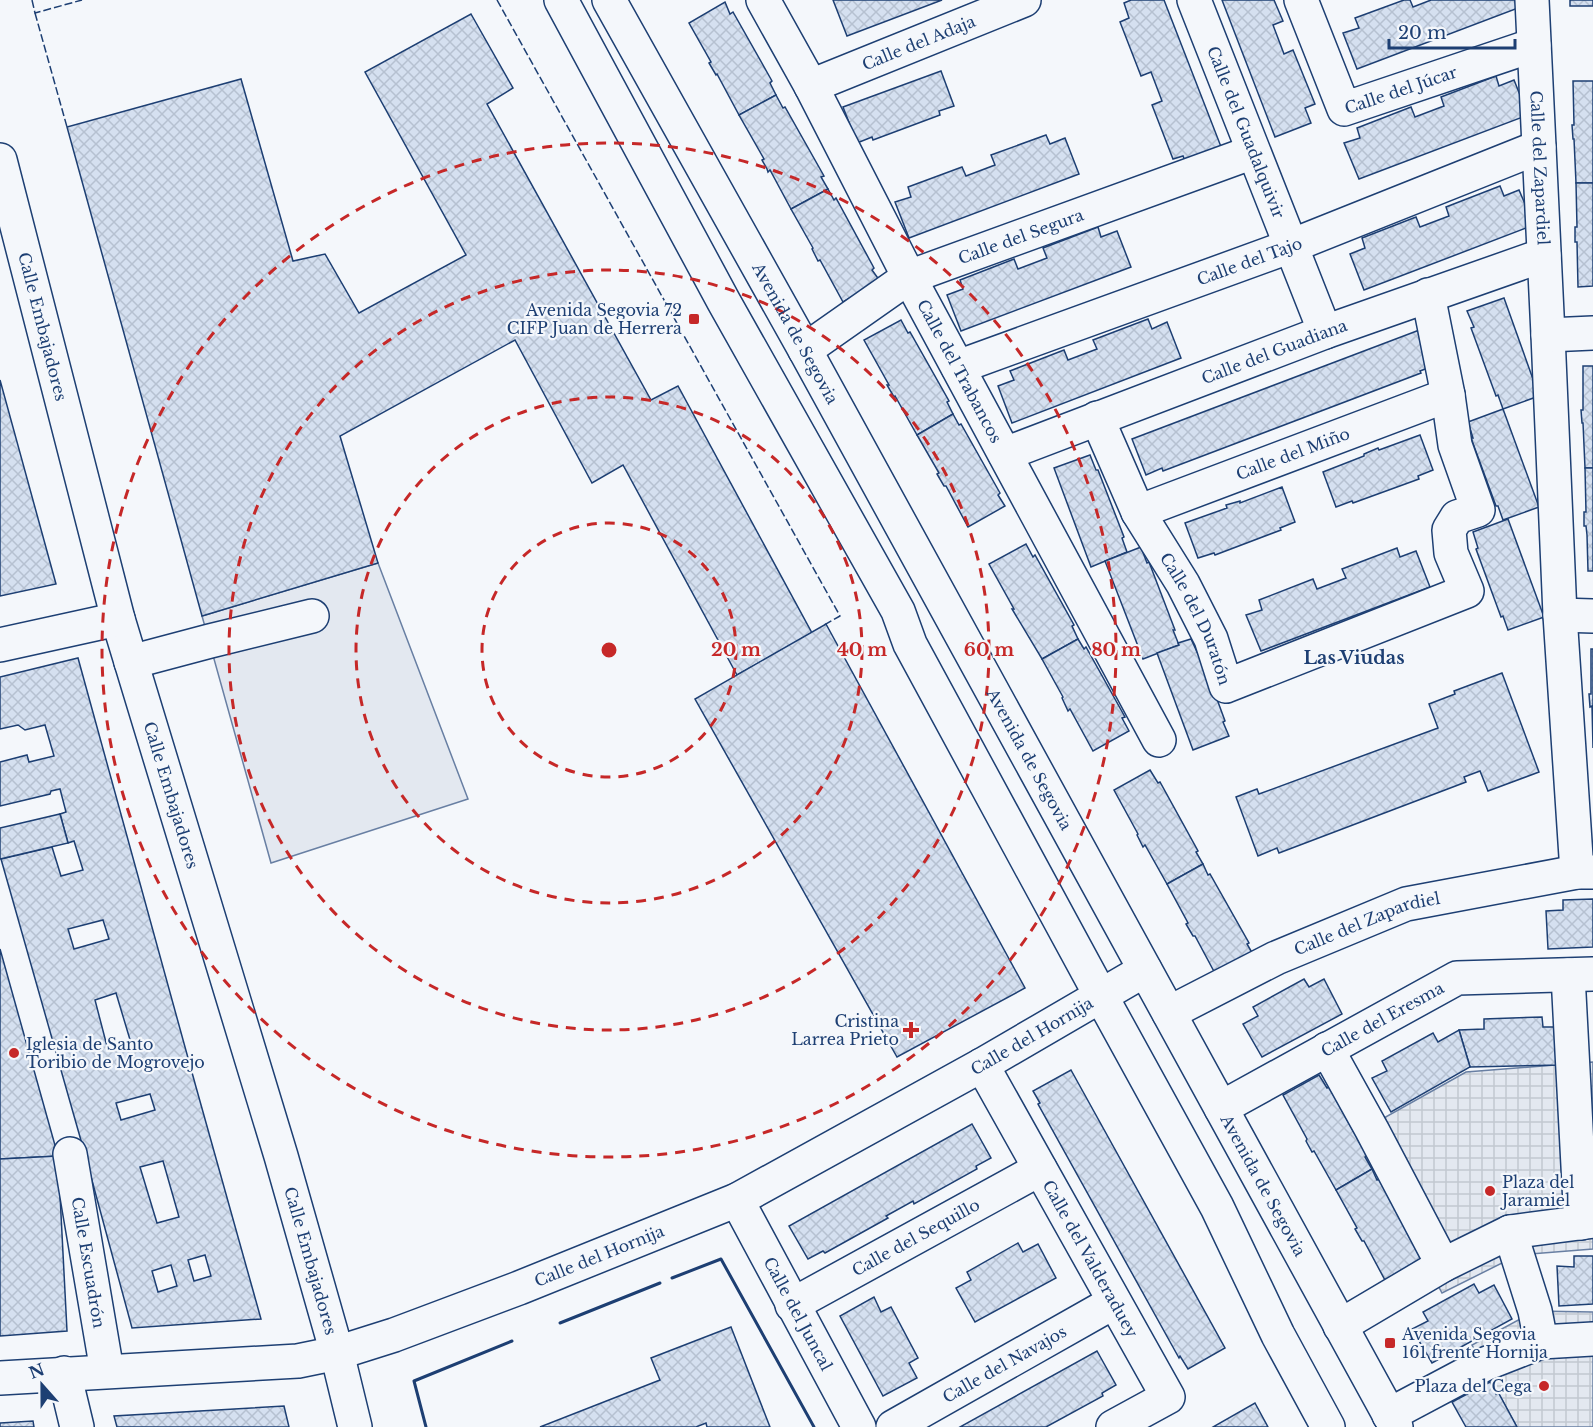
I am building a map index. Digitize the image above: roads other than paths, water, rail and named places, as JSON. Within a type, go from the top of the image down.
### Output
[{"type":"street","points":[[561,0],[730,312],[898,611],[910,645],[1217,1207],[1278,1335],[1328,1427]]},
{"type":"street","name":"Avenida de Segovia","points":[[609,0],[805,350],[1393,1421]]},
{"type":"street","name":"Calle del Trabancos","points":[[763,0],[811,86],[909,277],[1159,740]]},
{"type":"street","name":"Calle del Adaja","points":[[811,86],[1024,0]]},
{"type":"street","name":"Calle del Guadalquivir","points":[[1194,0],[1325,332]]},
{"type":"street","name":"Calle del Júcar","points":[[1301,0],[1344,109],[1534,45]]},
{"type":"street","name":"Calle del Zapardiel","points":[[1169,1013],[1276,958],[1406,904],[1585,872],[1560,615],[1532,0]]},
{"type":"street","name":"Calle del Tajo","points":[[958,367],[1291,246],[1539,147]]},
{"type":"street","name":"Calle del Segura","points":[[805,350],[909,277],[1253,152]]},
{"type":"street","name":"Calle Embajadores","points":[[0,160],[118,619],[281,1156],[337,1353],[355,1427]]},
{"type":"street","name":"Calle del Guadiana","points":[[1005,454],[1325,332],[1544,255]]},
{"type":"street","points":[[1428,295],[1448,395]]},
{"type":"street","points":[[1548,335],[1593,333]]},
{"type":"street","name":"Calle del Miño","points":[[1138,512],[1448,395]]},
{"type":"street","name":"Calle del Duratón","points":[[1138,512],[1184,584],[1210,639],[1227,686],[1467,591],[1451,553],[1449,530],[1457,517],[1478,510],[1455,445],[1448,395]]},
{"type":"street","points":[[1097,418],[1138,512]]},
{"type":"street","points":[[1560,615],[1593,616]]},
{"type":"street","points":[[131,662],[312,616]]},
{"type":"street","points":[[0,645],[118,619]]},
{"type":"street","name":"Calle del Hornija","points":[[0,1378],[298,1361],[337,1353],[394,1335],[498,1296],[736,1200],[982,1065],[1145,970]]},
{"type":"street","points":[[1340,1326],[1443,1265],[1510,1232],[1587,1222],[1580,974]]},
{"type":"street","name":"Calle del Eresma","points":[[1221,1108],[1457,978],[1580,974]]},
{"type":"street","points":[[1327,1049],[1443,1265]]},
{"type":"street","name":"Calle del Valderaduey","points":[[982,1065],[1168,1397],[1113,1427]]},
{"type":"street","name":"Calle Escuadrón","points":[[70,1154],[107,1371]]},
{"type":"street","name":"Calle del Sequillo","points":[[792,1305],[1040,1169]]},
{"type":"street","name":"Calle del Juncal","points":[[736,1200],[859,1427]]},
{"type":"street","points":[[1510,1232],[1535,1311],[1541,1342]]},
{"type":"street","name":"Calle del Navajos","points":[[893,1427],[1114,1302]]},
{"type":"street","points":[[1393,1421],[1485,1364],[1541,1342],[1593,1338]]},
{"type":"street","points":[[64,1373],[77,1427]]},
{"type":"place","name":"Avenida Segovia 72 CIFP Juan de Herrera","points":[[694,319]]},
{"type":"place","name":"Cristina Larrea Prieto","points":[[911,1030]]},
{"type":"place","name":"Iglesia de Santo Toribio de Mogrovejo","points":[[14,1053]]},
{"type":"place","name":"Plaza del Jaramiel","points":[[1490,1191]]},
{"type":"place","name":"Avenida Segovia 161 frente Hornija","points":[[1390,1343]]},
{"type":"place","name":"Plaza del Cega","points":[[1544,1386]]},
{"type":"district","name":"Las Viudas","points":[[1354,658]]}]
